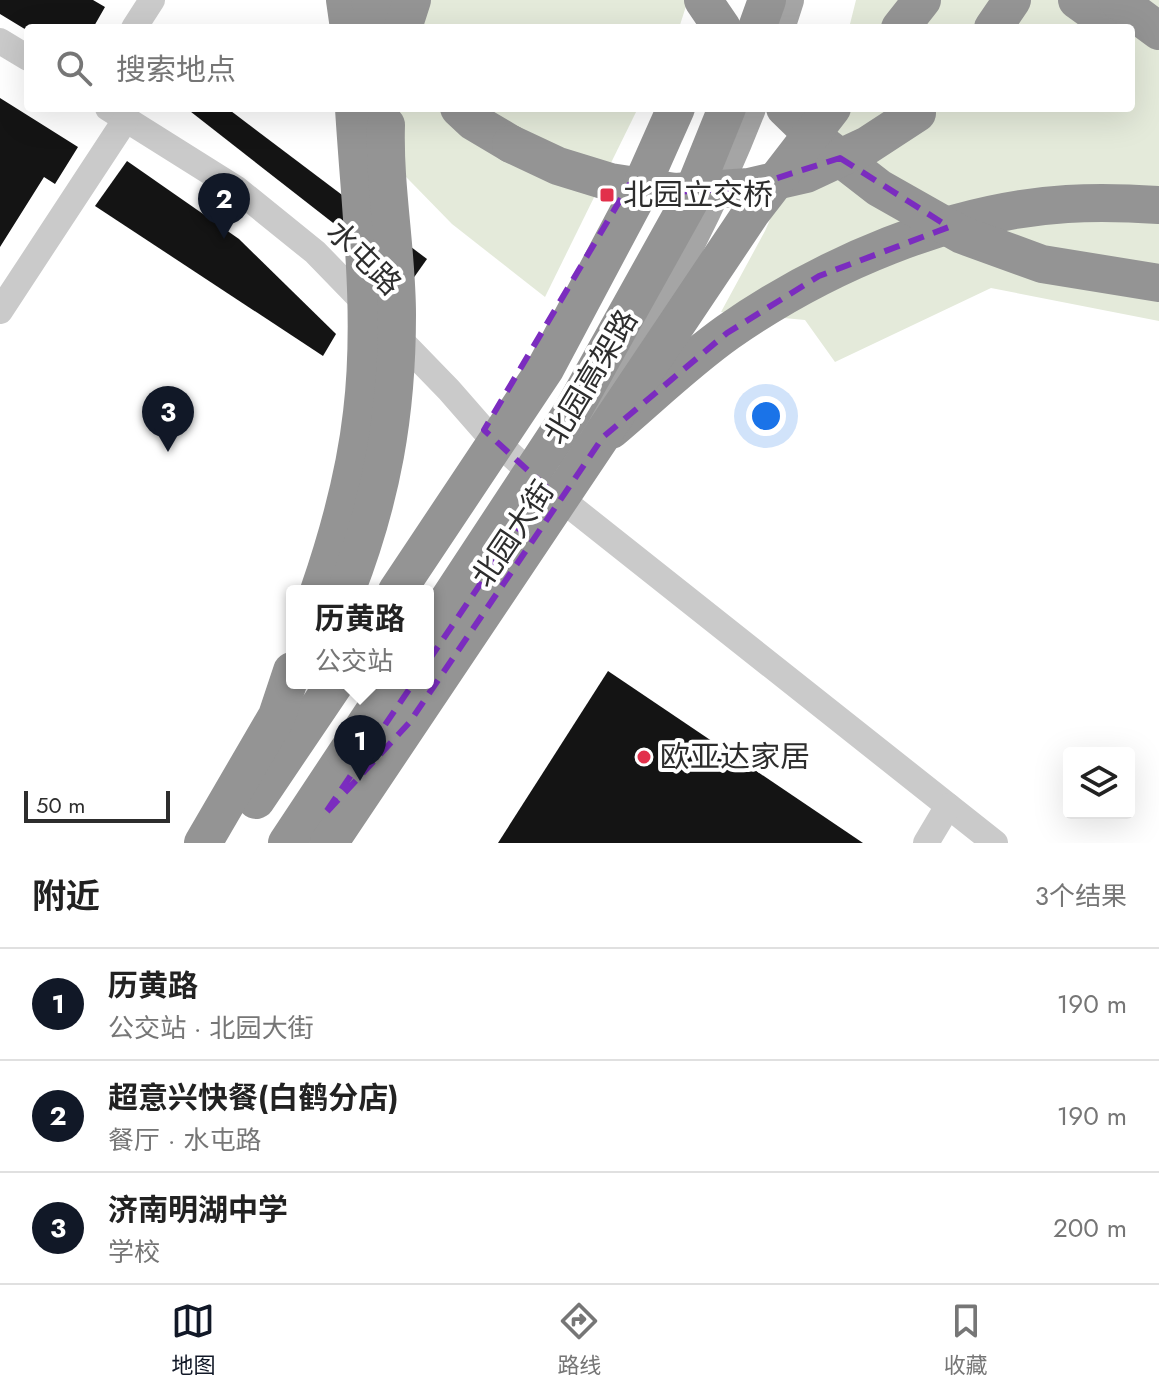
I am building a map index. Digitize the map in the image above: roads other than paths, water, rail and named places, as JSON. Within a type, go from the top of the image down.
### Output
[{"type":"highway","points":[[345,0],[348,24]]},
{"type":"highway","points":[[370,0],[384,24]]},
{"type":"highway","points":[[404,24],[412,0]]},
{"type":"highway","points":[[704,0],[719,24]]},
{"type":"highway","points":[[711,24],[718,0]]},
{"type":"highway","points":[[758,24],[767,0]]},
{"type":"highway","points":[[903,24],[922,0]]},
{"type":"highway","points":[[996,24],[1012,0]]},
{"type":"highway","points":[[1077,0],[1110,24]]},
{"type":"highway","points":[[1117,0],[1159,31]]},
{"type":"highway","points":[[1135,42],[1159,59]]},
{"type":"highway","points":[[321,585],[348,499],[363,410],[366,316],[354,112]]},
{"type":"highway","points":[[348,585],[382,480],[394,396],[397,313],[385,154],[388,112]]},
{"type":"highway","points":[[463,112],[511,144],[558,166],[610,182],[675,192],[749,187],[806,174],[868,145],[916,112]]},
{"type":"highway","name":"北园高架路","points":[[401,585],[545,369],[636,198],[674,112]]},
{"type":"highway","name":"北园高架路","points":[[434,622],[572,412],[689,202],[725,112]]},
{"type":"highway","points":[[789,112],[821,143],[879,188],[962,235],[1042,264],[1159,283]]},
{"type":"highway","points":[[434,686],[751,213],[829,112]]},
{"type":"highway","points":[[603,437],[727,333],[819,276],[912,238],[996,214],[1066,204],[1159,205]]},
{"type":"highway","points":[[500,587],[572,412]]},
{"type":"highway","points":[[277,716],[286,689]]},
{"type":"highway","points":[[203,843],[293,689]]},
{"type":"highway","points":[[227,843],[331,689]]},
{"type":"highway","points":[[287,843],[389,689]]},
{"type":"highway","points":[[329,843],[432,689]]},
{"type":"highway","points":[[298,843],[409,723]]},
{"type":"main road","points":[[695,24],[704,0]]},
{"type":"main road","points":[[779,24],[787,0]]},
{"type":"main road","points":[[387,585],[557,315],[621,204],[659,112]]},
{"type":"main road","name":"北园大街","points":[[434,650],[546,487],[614,380],[716,188],[747,112]]},
{"type":"main road","points":[[220,843],[320,689]]},
{"type":"main road","points":[[306,843],[408,689]]},
{"type":"street","points":[[137,24],[152,0]]},
{"type":"street","points":[[0,41],[24,56]]},
{"type":"street","points":[[0,311],[117,114]]},
{"type":"street","name":"水屯路","points":[[117,114],[237,189],[315,252],[484,430],[546,487],[995,843]]},
{"type":"street","points":[[926,843],[948,806]]},
{"type":"place","name":"北园立交桥","points":[[607,195]]},
{"type":"place","name":"超意兴快餐(白鹤分店)","points":[[224,239]]},
{"type":"place","name":"济南明湖中学","points":[[168,452]]},
{"type":"place","name":"欧亚达家居","points":[[644,757]]},
{"type":"place","name":"历黄路","points":[[360,781]]}]
